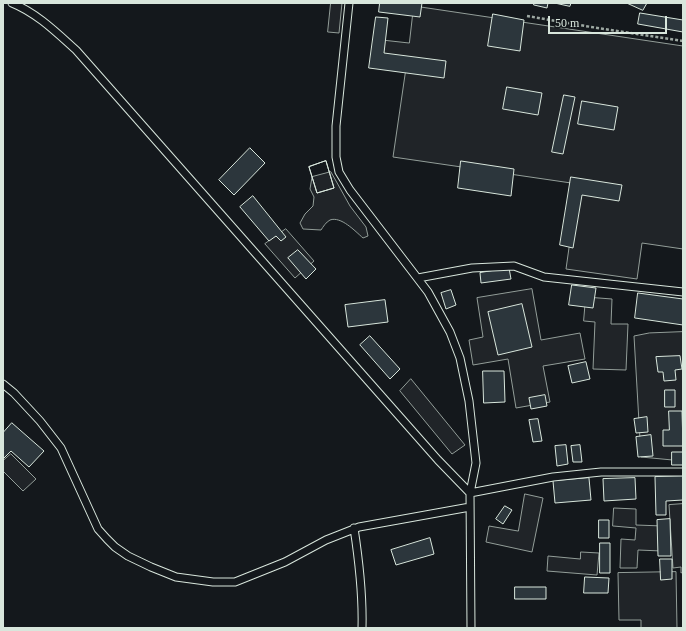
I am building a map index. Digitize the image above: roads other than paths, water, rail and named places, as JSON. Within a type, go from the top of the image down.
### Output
[{"type":"lane","points":[[12,3],[21,6],[35,15],[76,50],[438,460],[470,492]]},
{"type":"lane","points":[[349,3],[336,126],[336,157],[340,172],[350,190],[428,292],[450,332],[460,358],[469,401],[476,463],[470,492],[471,628]]},
{"type":"lane","points":[[418,278],[472,268],[514,266],[544,277],[683,292]]},
{"type":"lane","points":[[3,384],[14,393],[40,421],[60,448],[98,528],[106,539],[128,556],[176,577],[213,582],[235,582],[285,562],[326,540],[354,528],[470,507]]},
{"type":"lane","points":[[470,492],[553,477],[601,472],[683,472]]},
{"type":"lane","points":[[354,528],[361,580],[363,609],[362,628]]}]
